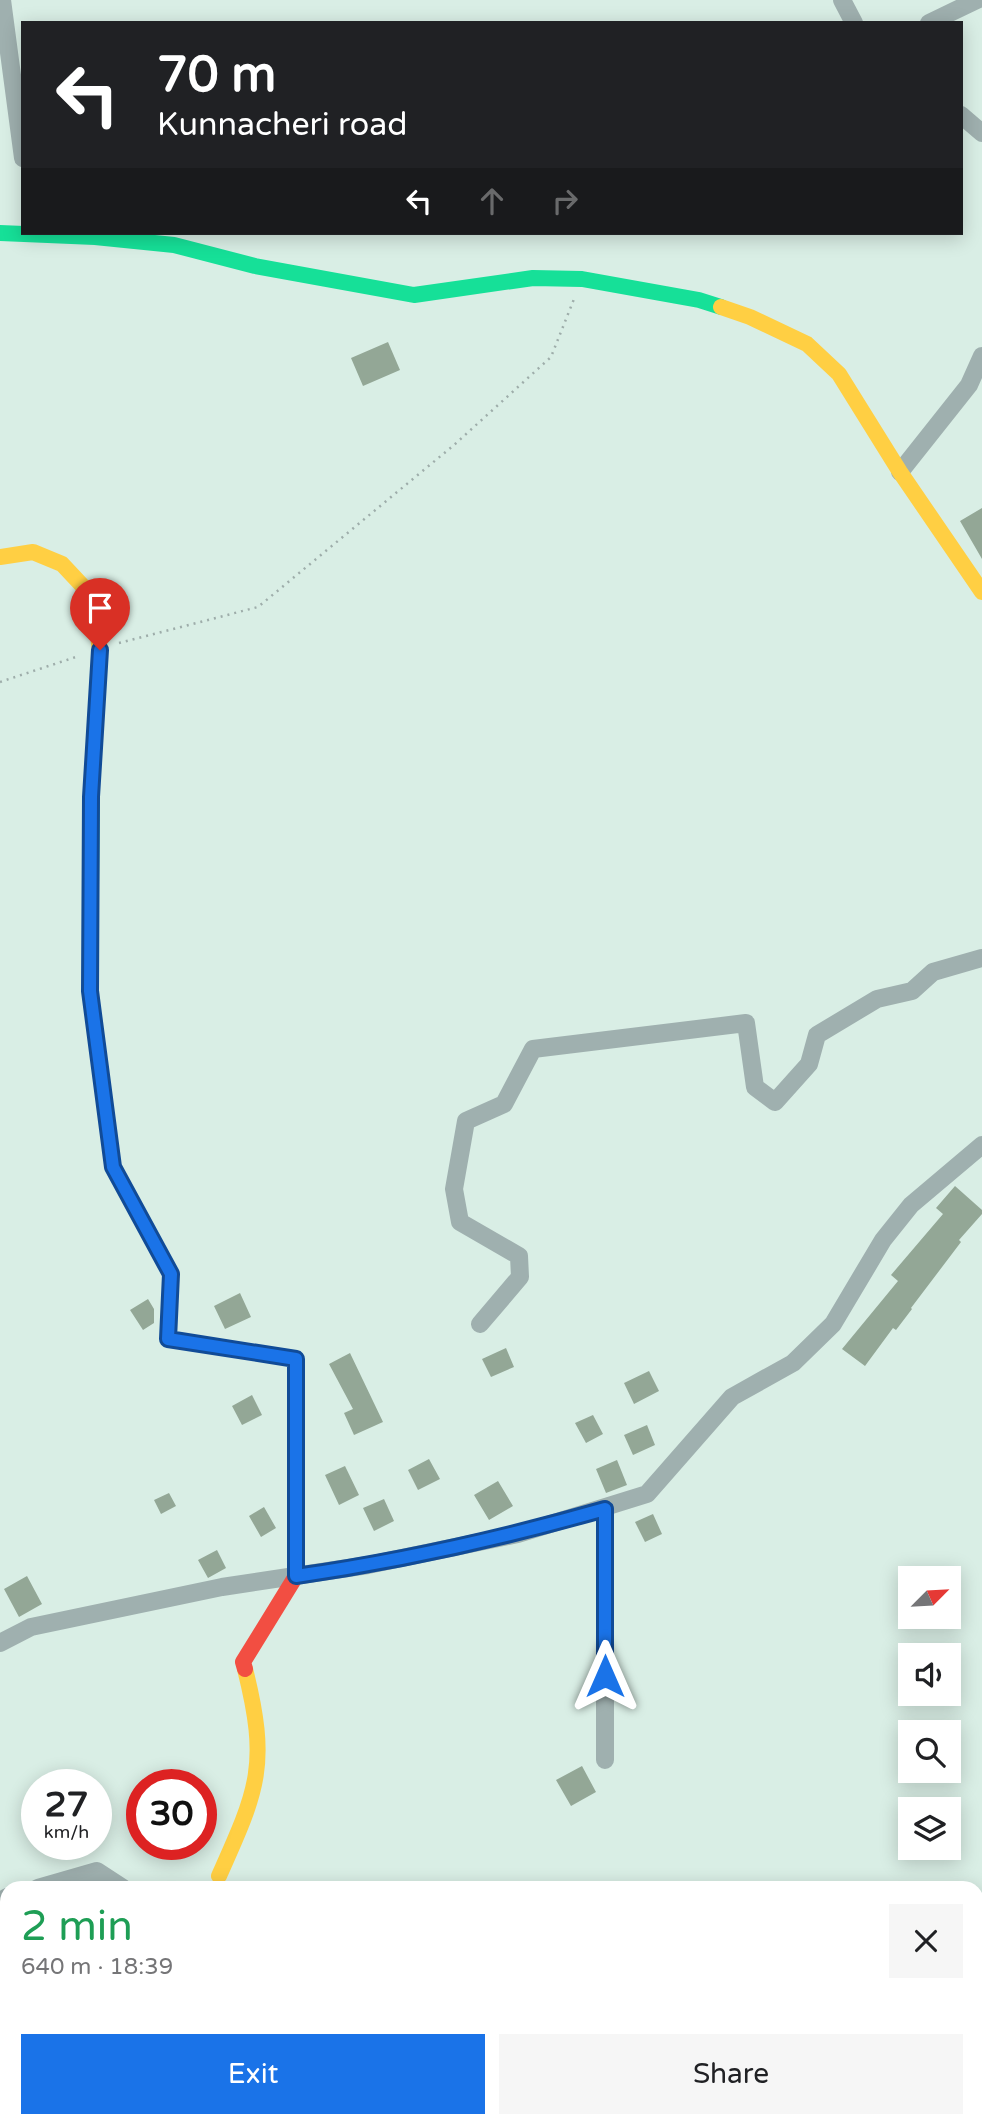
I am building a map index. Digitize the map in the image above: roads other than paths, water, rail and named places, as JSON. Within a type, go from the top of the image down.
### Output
[{"type":"street","points":[[2,0],[21,143]]},
{"type":"street","points":[[842,0],[853,21]]},
{"type":"street","points":[[933,21],[977,0]]},
{"type":"street","points":[[963,116],[982,133]]},
{"type":"street","points":[[0,233],[21,234]]},
{"type":"street","points":[[53,235],[174,246],[255,266],[414,296],[533,278],[582,279],[699,299],[750,317],[807,344],[839,374],[900,472],[982,592]]},
{"type":"street","points":[[900,472],[969,385],[982,356]]},
{"type":"street","points":[[0,557],[33,552],[62,564],[92,596],[100,650],[91,797],[90,991],[113,1167],[171,1274],[168,1339],[296,1359],[296,1576],[243,1662],[254,1708],[260,1761],[248,1808],[219,1877]]},
{"type":"street","points":[[480,1324],[520,1277],[519,1256],[460,1222],[454,1189],[466,1121],[504,1104],[533,1049],[746,1023],[755,1087],[775,1102],[809,1065],[817,1035],[877,999],[912,991],[933,972],[982,958]]},
{"type":"street","points":[[0,1643],[31,1628],[222,1587],[368,1565],[518,1534],[647,1494],[732,1397],[803,1354],[832,1324],[883,1240],[911,1205],[982,1144]]},
{"type":"street","points":[[605,1509],[605,1760]]},
{"type":"street","points":[[62,1881],[97,1871],[112,1881]]}]
